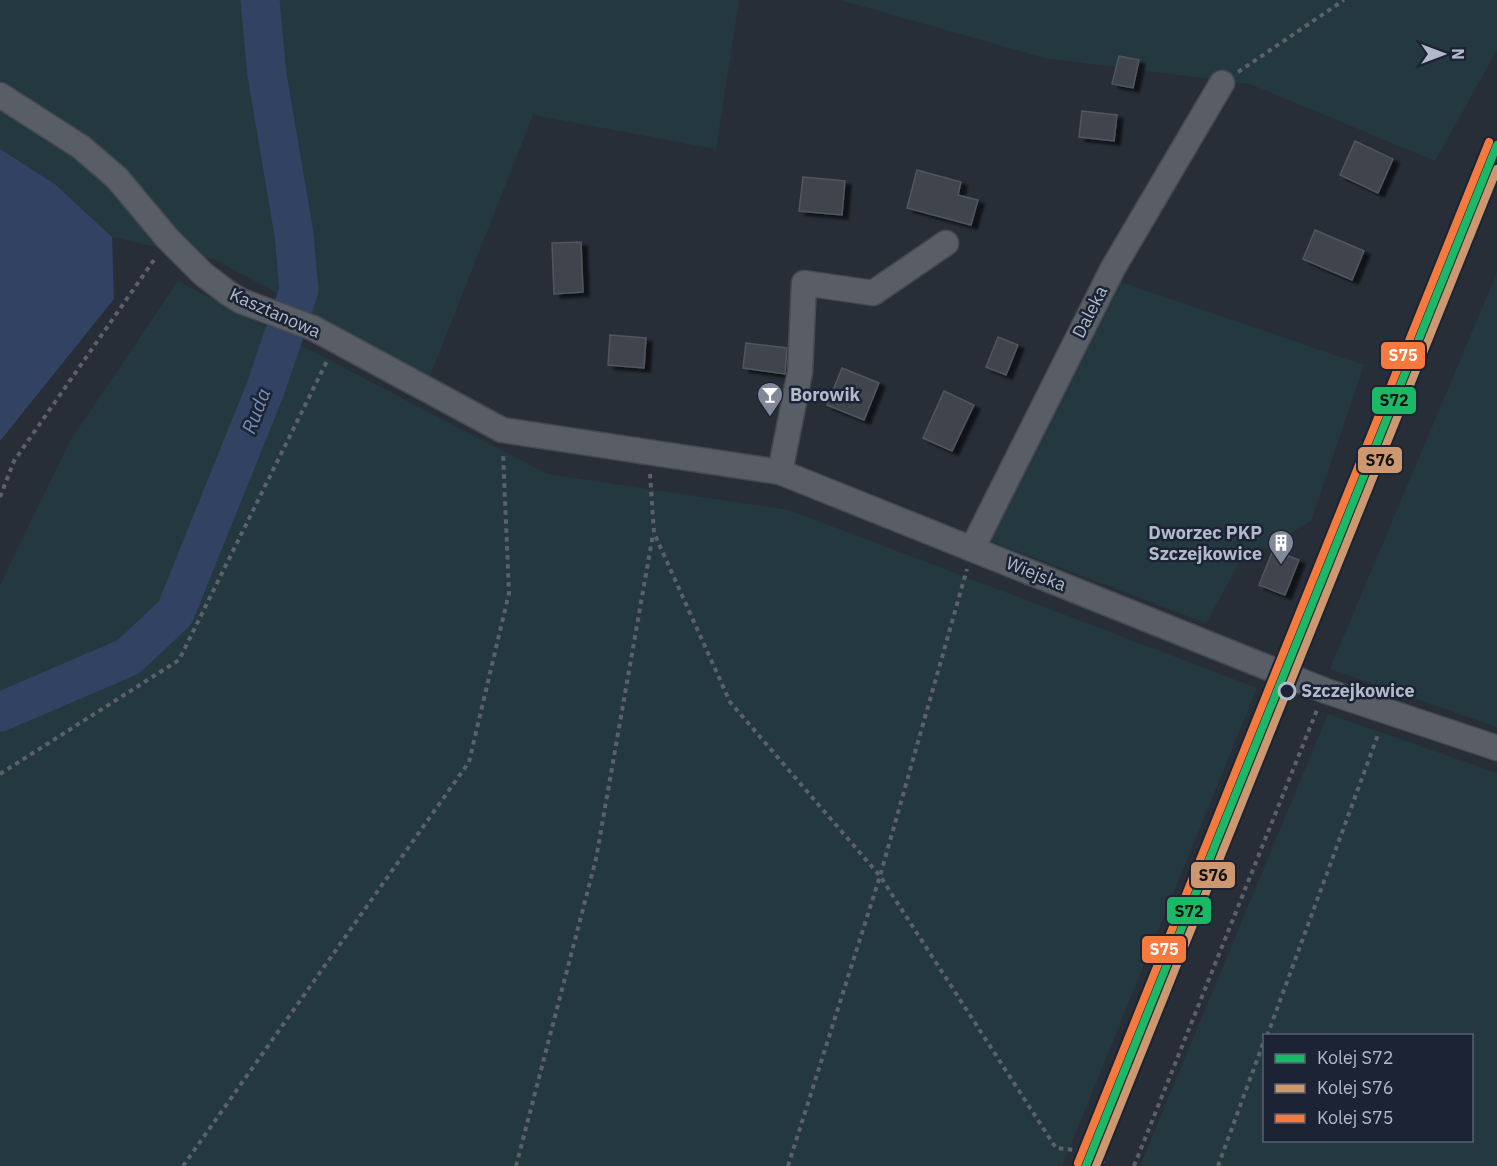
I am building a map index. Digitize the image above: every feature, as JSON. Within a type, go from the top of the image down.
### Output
[{"type":"street","name":"Daleka","points":[[972,549],[1113,268],[1222,83]]},
{"type":"street","name":"Kasztanowa","points":[[0,95],[81,147],[117,178],[168,239],[203,274],[241,302],[313,328],[502,430],[564,440]]},
{"type":"street","points":[[780,472],[800,372],[804,284],[873,293],[946,243]]},
{"type":"street","name":"Wiejska","points":[[564,440],[780,472],[1326,691],[1497,748]]},
{"type":"path","points":[[1222,83],[1344,0]]},
{"type":"path","points":[[0,497],[14,461],[168,239]]},
{"type":"path","points":[[0,774],[179,660],[337,342]]},
{"type":"path","points":[[183,1166],[470,762],[509,593],[502,430]]},
{"type":"path","points":[[516,1166],[596,859],[654,533],[649,452]]},
{"type":"path","points":[[654,533],[730,702],[880,876],[1056,1148],[1092,1152],[1107,1166]]},
{"type":"path","points":[[788,1166],[880,876],[972,549]]},
{"type":"path","points":[[1134,1166],[1303,740],[1326,691]]},
{"type":"path","points":[[1267,1034],[1387,711]]},
{"type":"path","points":[[1218,1166],[1263,1044]]},
{"type":"green space","points":[[0,0],[739,0],[716,149],[533,115],[430,376],[214,259],[112,237],[56,185],[0,149]]},
{"type":"green space","points":[[840,0],[1497,0],[1497,50],[1435,161],[1250,84],[1044,58]]},
{"type":"green space","points":[[1497,273],[1497,727],[1330,669]]},
{"type":"green space","points":[[1112,279],[1364,365],[1311,521],[1239,563],[1206,623],[988,540]]},
{"type":"green space","points":[[178,281],[547,474],[789,510],[1257,688],[1062,1166],[0,1166],[0,585],[70,441]]},
{"type":"green space","points":[[1328,714],[1497,773],[1497,1166],[1140,1166]]},
{"type":"water","points":[[0,149],[56,185],[112,237],[114,299],[0,441]]},
{"type":"building","points":[[1119,56],[1139,60],[1133,88],[1112,84]]},
{"type":"building","points":[[1082,111],[1117,115],[1114,141],[1079,137]]},
{"type":"building","points":[[1355,141],[1393,159],[1378,193],[1340,175]]},
{"type":"building","points":[[917,170],[961,182],[958,195],[978,200],[971,225],[907,208]]},
{"type":"building","points":[[803,177],[845,181],[842,215],[799,211]]},
{"type":"building","points":[[1315,230],[1364,251],[1352,280],[1303,259]]},
{"type":"building","points":[[581,242],[583,292],[554,294],[552,243]]},
{"type":"building","points":[[610,335],[646,338],[644,368],[608,365]]},
{"type":"building","points":[[998,337],[1018,345],[1006,375],[986,367]]},
{"type":"building","points":[[746,343],[787,348],[785,374],[743,368]]},
{"type":"building","points":[[842,368],[879,383],[864,420],[827,405]]},
{"type":"building","points":[[944,391],[974,405],[952,451],[923,438]]},
{"type":"building","name":"Dworzec PKP Szczejkowice","points":[[1273,550],[1299,560],[1285,595],[1259,585]]},
{"type":"waterway","name":"Ruda","points":[[0,712],[128,657],[175,613],[265,390],[299,290],[294,234],[267,75],[260,0]]},
{"type":"rail line","name":"S75","points":[[1078,1163],[1489,142]]},
{"type":"rail line","name":"S72","points":[[1086,1166],[1497,145]]},
{"type":"rail line","name":"S76","points":[[1096,1166],[1497,169]]},
{"type":"place","name":"Borowik","points":[[770,418]]},
{"type":"place","name":"Dworzec PKP Szczejkowice","points":[[1281,566]]},
{"type":"place","name":"Szczejkowice","points":[[1287,691]]}]
